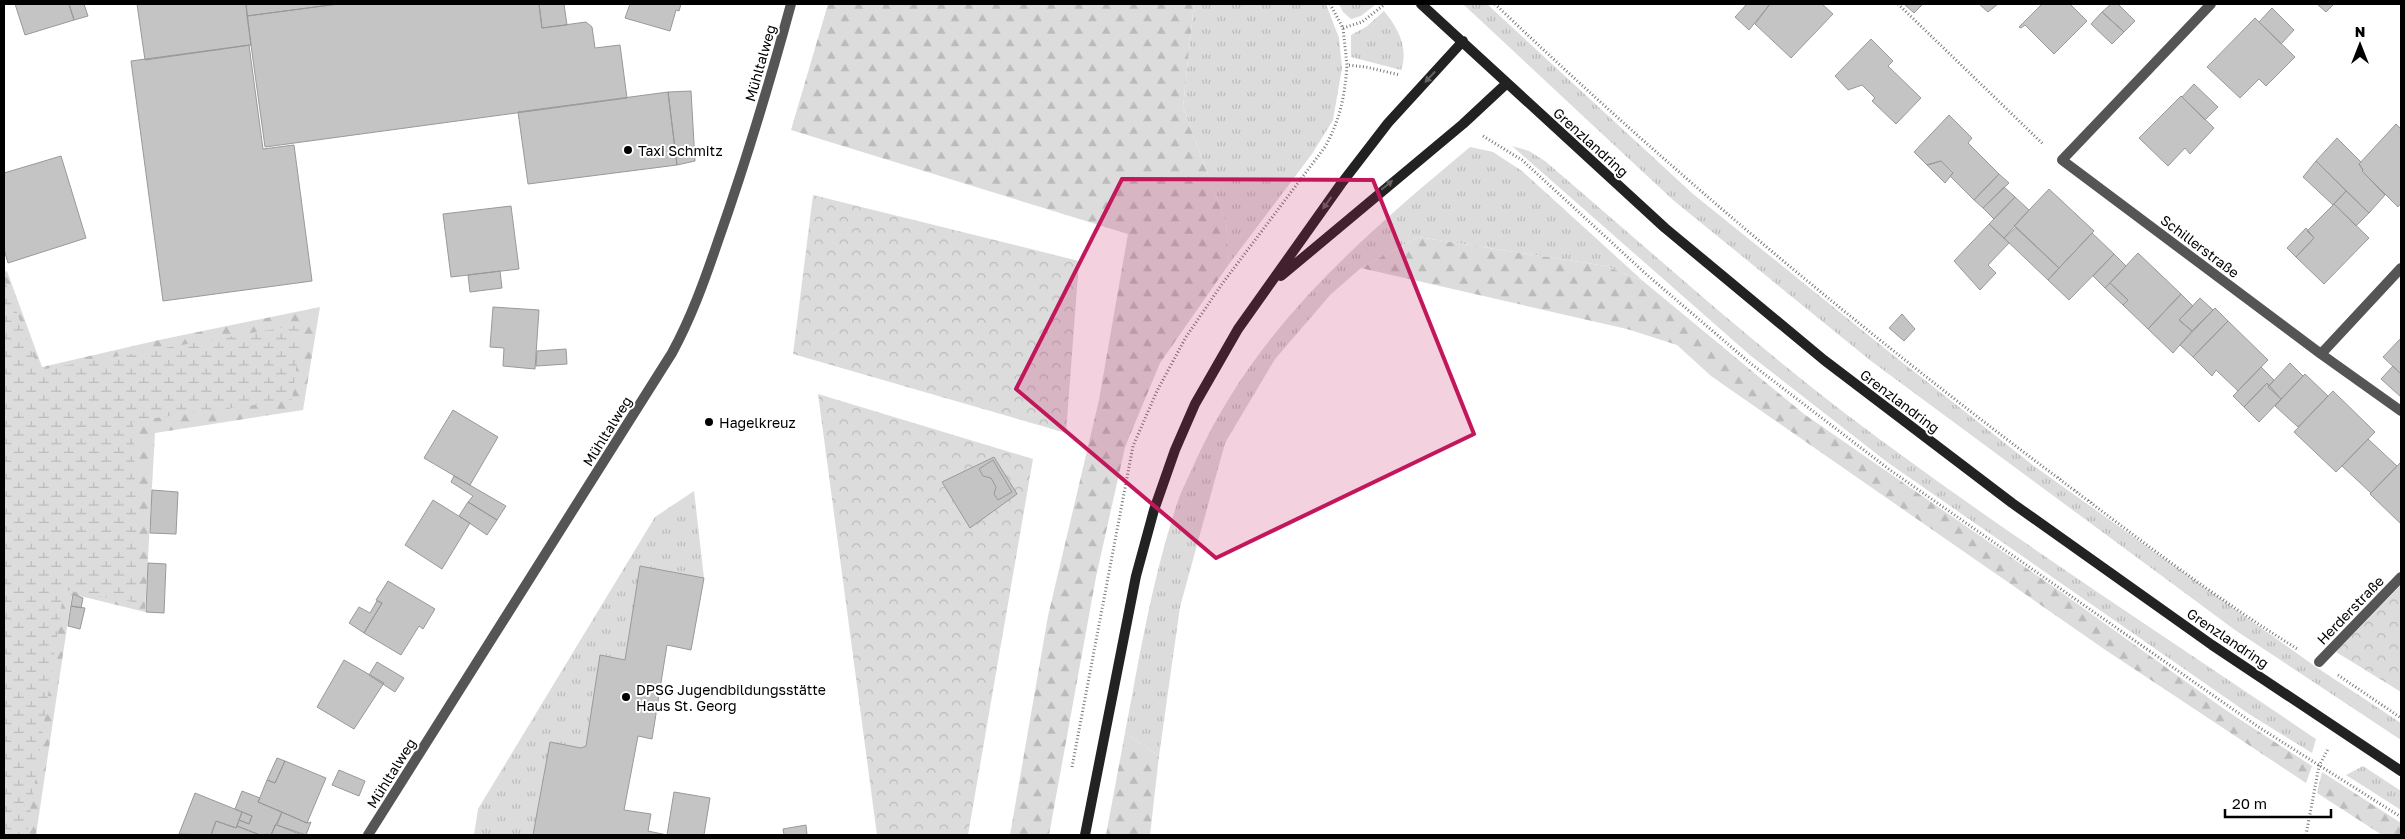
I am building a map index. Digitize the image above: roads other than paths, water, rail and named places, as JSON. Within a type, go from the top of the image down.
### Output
[{"type":"main road","name":"Grenzlandring","points":[[1421,4],[1665,228],[1824,360],[2012,503],[2212,645],[2401,771]]},
{"type":"main road","points":[[1085,835],[1130,604],[1154,510],[1175,450],[1195,404],[1238,328],[1341,184],[1388,123],[1463,41]]},
{"type":"main road","points":[[1270,285],[1463,124],[1506,84]]},
{"type":"street","name":"Mühltalweg","points":[[368,835],[672,353],[688,324],[729,210],[772,76],[791,4]]},
{"type":"street","name":"Schillerstraße","points":[[2211,4],[2062,160],[2321,354],[2401,411]]},
{"type":"street","points":[[2321,354],[2401,268]]},
{"type":"street","name":"Herderstraße","points":[[2319,662],[2401,577]]},
{"type":"place","name":"Taxi Schmitz","points":[[628,150]]},
{"type":"place","name":"Hagelkreuz","points":[[709,422]]},
{"type":"place","name":"DPSG Jugendbildungsstätte Haus St. Georg","points":[[626,697]]}]
